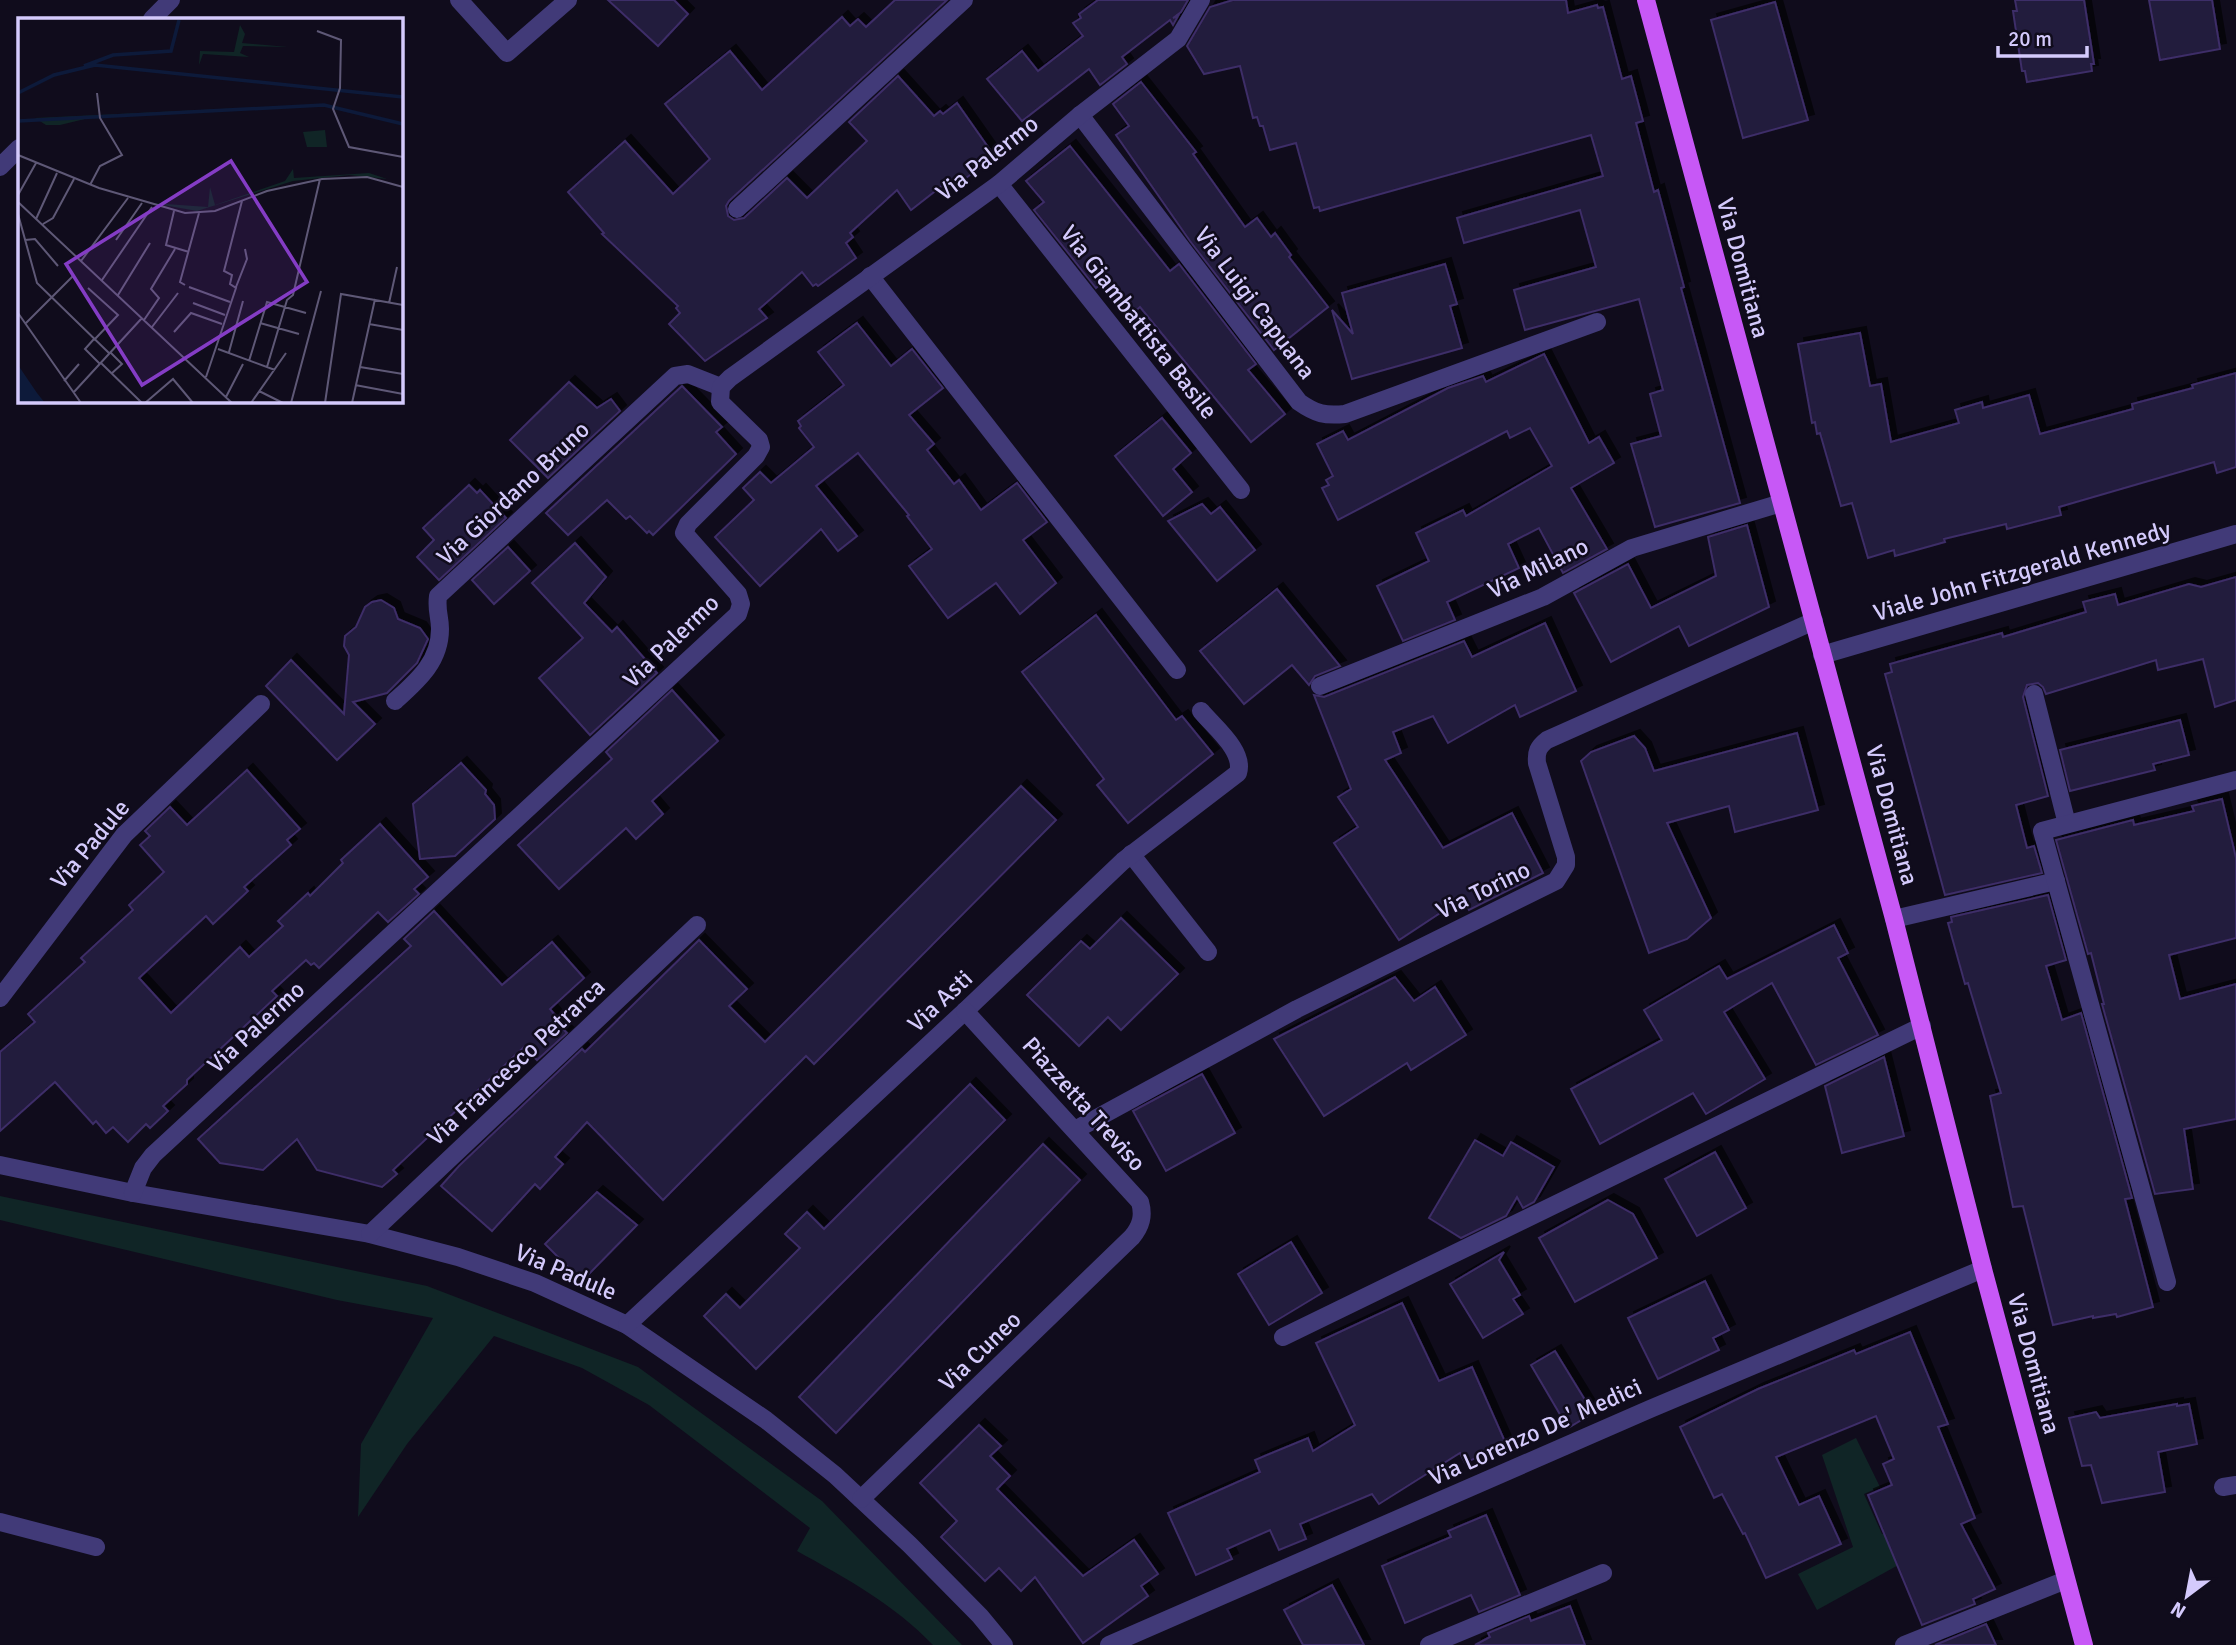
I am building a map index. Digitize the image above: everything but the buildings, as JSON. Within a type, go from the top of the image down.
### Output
[{"type":"main road","name":"Via Domitiana","points":[[1646,0],[1894,919],[1983,1269],[2084,1645]]},
{"type":"street","points":[[153,18],[171,0]]},
{"type":"street","points":[[459,0],[507,53],[568,0]]},
{"type":"street","points":[[737,209],[964,0]]},
{"type":"street","name":"Via Palermo","points":[[133,1193],[143,1168],[153,1155],[738,614],[741,604],[738,594],[684,533],[688,524],[756,456],[761,447],[759,440],[720,402],[721,387],[790,332],[999,184],[1080,115],[1178,39],[1201,0]]},
{"type":"street","name":"Via Luigi Capuana","points":[[1080,115],[1300,402],[1313,412],[1325,416],[1345,414],[1597,322]]},
{"type":"street","points":[[0,167],[18,149]]},
{"type":"street","name":"Via Giambattista Basile","points":[[999,184],[1241,490]]},
{"type":"street","points":[[870,276],[1177,670]]},
{"type":"street","name":"Via Giordano Bruno","points":[[395,701],[423,676],[433,661],[440,628],[436,610],[438,596],[675,376],[688,374],[721,387]]},
{"type":"street","name":"Via Milano","points":[[1320,686],[1543,597],[1632,548],[1781,503]]},
{"type":"street","name":"Viale John Fitzgerald Kennedy","points":[[1822,655],[2236,534]]},
{"type":"street","name":"Via Torino","points":[[1075,1130],[1297,1009],[1556,881],[1566,865],[1566,857],[1537,763],[1536,753],[1540,746],[1547,740],[1814,621]]},
{"type":"street","points":[[2034,694],[2067,824]]},
{"type":"street","name":"Via Padule","points":[[0,998],[124,835],[261,704]]},
{"type":"street","name":"Via Asti","points":[[627,1325],[1131,854],[1238,772],[1241,765],[1235,752],[1201,711]]},
{"type":"street","points":[[2167,1282],[2042,831],[2236,780]]},
{"type":"street","points":[[1131,854],[1208,952]]},
{"type":"street","points":[[1894,919],[2056,881]]},
{"type":"street","name":"Via Francesco Petrarca","points":[[370,1234],[697,925]]},
{"type":"street","name":"Piazzetta Treviso","points":[[965,1011],[1140,1202],[1142,1219],[1139,1229],[1132,1237]]},
{"type":"street","points":[[1283,1337],[1922,1026]]},
{"type":"street","name":"Via Padule","points":[[0,1165],[133,1193],[370,1234],[458,1256],[535,1283],[627,1325],[766,1420],[835,1475],[971,1607],[1004,1645]]},
{"type":"street","name":"Via Cuneo","points":[[861,1499],[1132,1237]]},
{"type":"street","name":"Via Lorenzo De' Medici","points":[[1109,1645],[1650,1409],[1983,1269]]},
{"type":"street","points":[[0,1522],[96,1547]]},
{"type":"street","points":[[1429,1645],[1603,1573]]},
{"type":"street","points":[[1904,1645],[2066,1580]]},
{"type":"green space","points":[[0,1196],[427,1286],[638,1367],[822,1501],[962,1645],[933,1645],[886,1605],[797,1551],[810,1528],[649,1405],[582,1368],[494,1336],[407,1444],[358,1517],[361,1444],[433,1318],[337,1300],[0,1220]]},
{"type":"green space","points":[[1856,1438],[1880,1487],[1864,1494],[1882,1534],[1900,1529],[1911,1558],[1817,1610],[1798,1574],[1853,1547],[1822,1455]]}]
